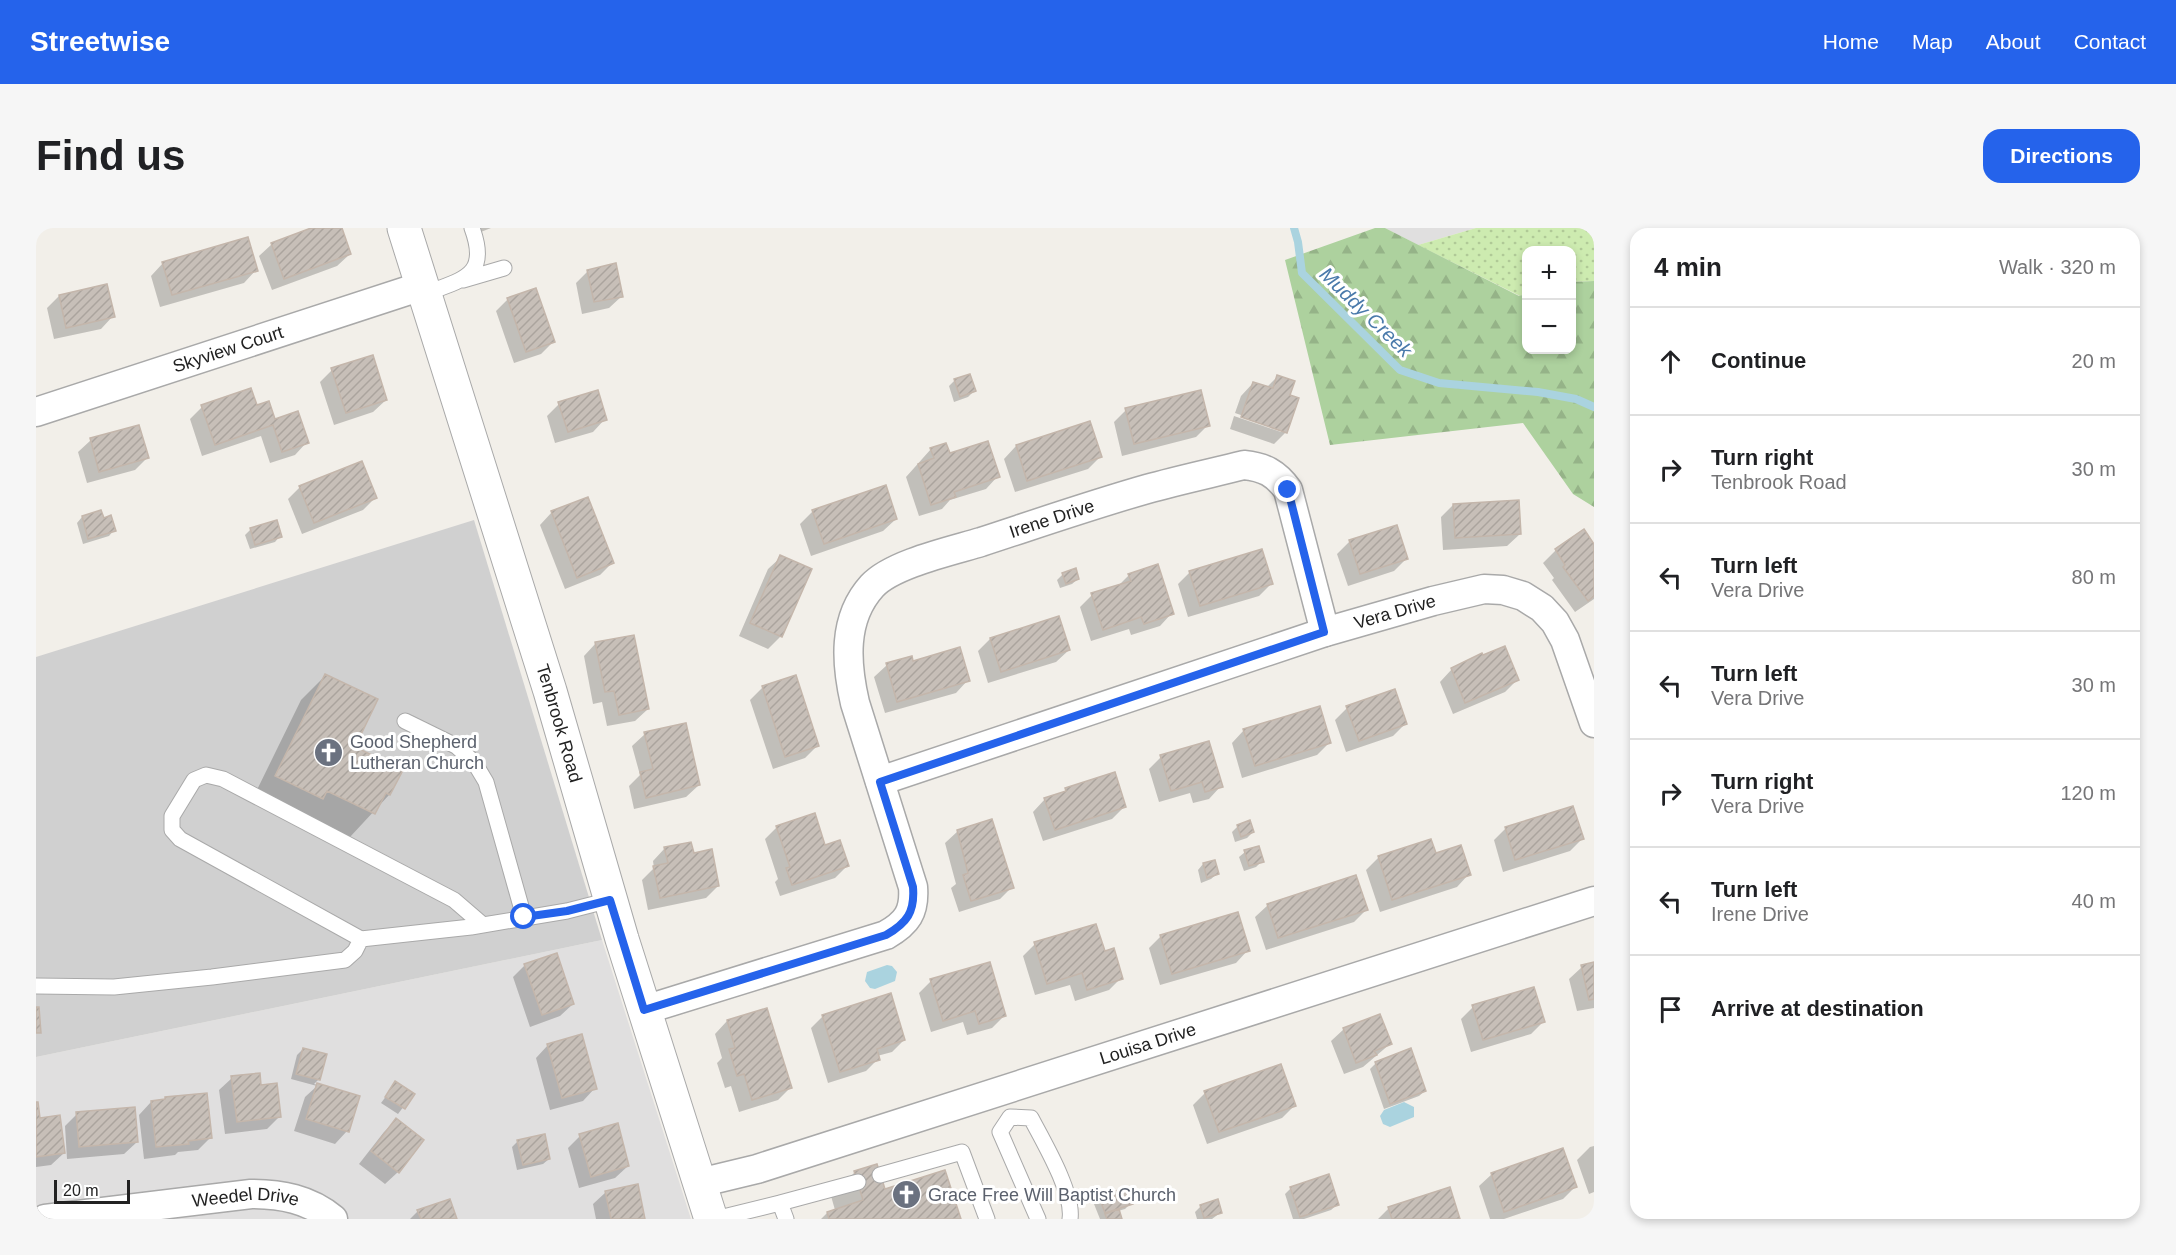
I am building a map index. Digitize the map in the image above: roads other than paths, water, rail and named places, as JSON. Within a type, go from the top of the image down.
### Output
[{"type":"street","name":"Tenbrook Road","points":[[404,228],[550,691],[644,1010],[699,1183],[713,1219]]},
{"type":"street","name":"Skyview Court","points":[[36,412],[424,290]]},
{"type":"street","name":"Irene Drive","points":[[880,782],[851,686],[848,645],[851,626],[862,599],[877,582],[896,570],[928,558],[1149,489],[1245,465],[1257,466],[1270,471],[1288,490],[1324,632]]},
{"type":"street","name":"Vera Drive","points":[[880,782],[1324,632],[1432,601],[1484,589],[1503,590],[1523,596],[1542,608],[1555,622],[1565,640],[1594,723]]},
{"type":"street","points":[[644,1010],[886,935],[900,927],[910,914],[914,900],[913,887],[880,782]]},
{"type":"street","name":"Louisa Drive","points":[[699,1183],[1006,1104],[1594,901]]},
{"type":"street","name":"Weedel Drive","points":[[45,1219],[251,1194],[273,1194],[292,1198],[309,1204],[333,1219]]},
{"type":"lane","points":[[463,280],[473,270],[477,258],[478,248],[472,228]]},
{"type":"lane","points":[[424,290],[504,268]]},
{"type":"lane","points":[[405,721],[456,746],[474,762],[486,782],[524,917]]},
{"type":"lane","points":[[483,925],[454,900],[223,779],[206,775],[194,780],[172,816],[172,830],[180,839],[361,939],[483,925],[567,911],[610,900]]},
{"type":"lane","points":[[36,986],[114,987],[345,960],[356,951],[361,939]]},
{"type":"lane","points":[[1038,1219],[1000,1132],[1006,1104],[1031,1118],[1056,1164],[1072,1210],[1070,1219]]},
{"type":"lane","points":[[880,1175],[962,1152],[987,1219]]},
{"type":"lane","points":[[713,1219],[858,1182]]},
{"type":"lane","points":[[780,1203],[786,1219]]},
{"type":"water","points":[[887,965],[892,966],[897,972],[895,981],[875,989],[870,988],[865,981],[867,972]]},
{"type":"water","points":[[1404,1102],[1414,1107],[1414,1117],[1390,1127],[1383,1124],[1380,1116],[1384,1110]]},
{"type":"waterway","name":"Muddy Creek","points":[[1294,228],[1302,273],[1400,370],[1439,383],[1538,392],[1576,399],[1594,407]]},
{"type":"place","name":"Good Shepherd Lutheran Church","points":[[329,752]]},
{"type":"place","name":"Grace Free Will Baptist Church","points":[[907,1195]]}]
